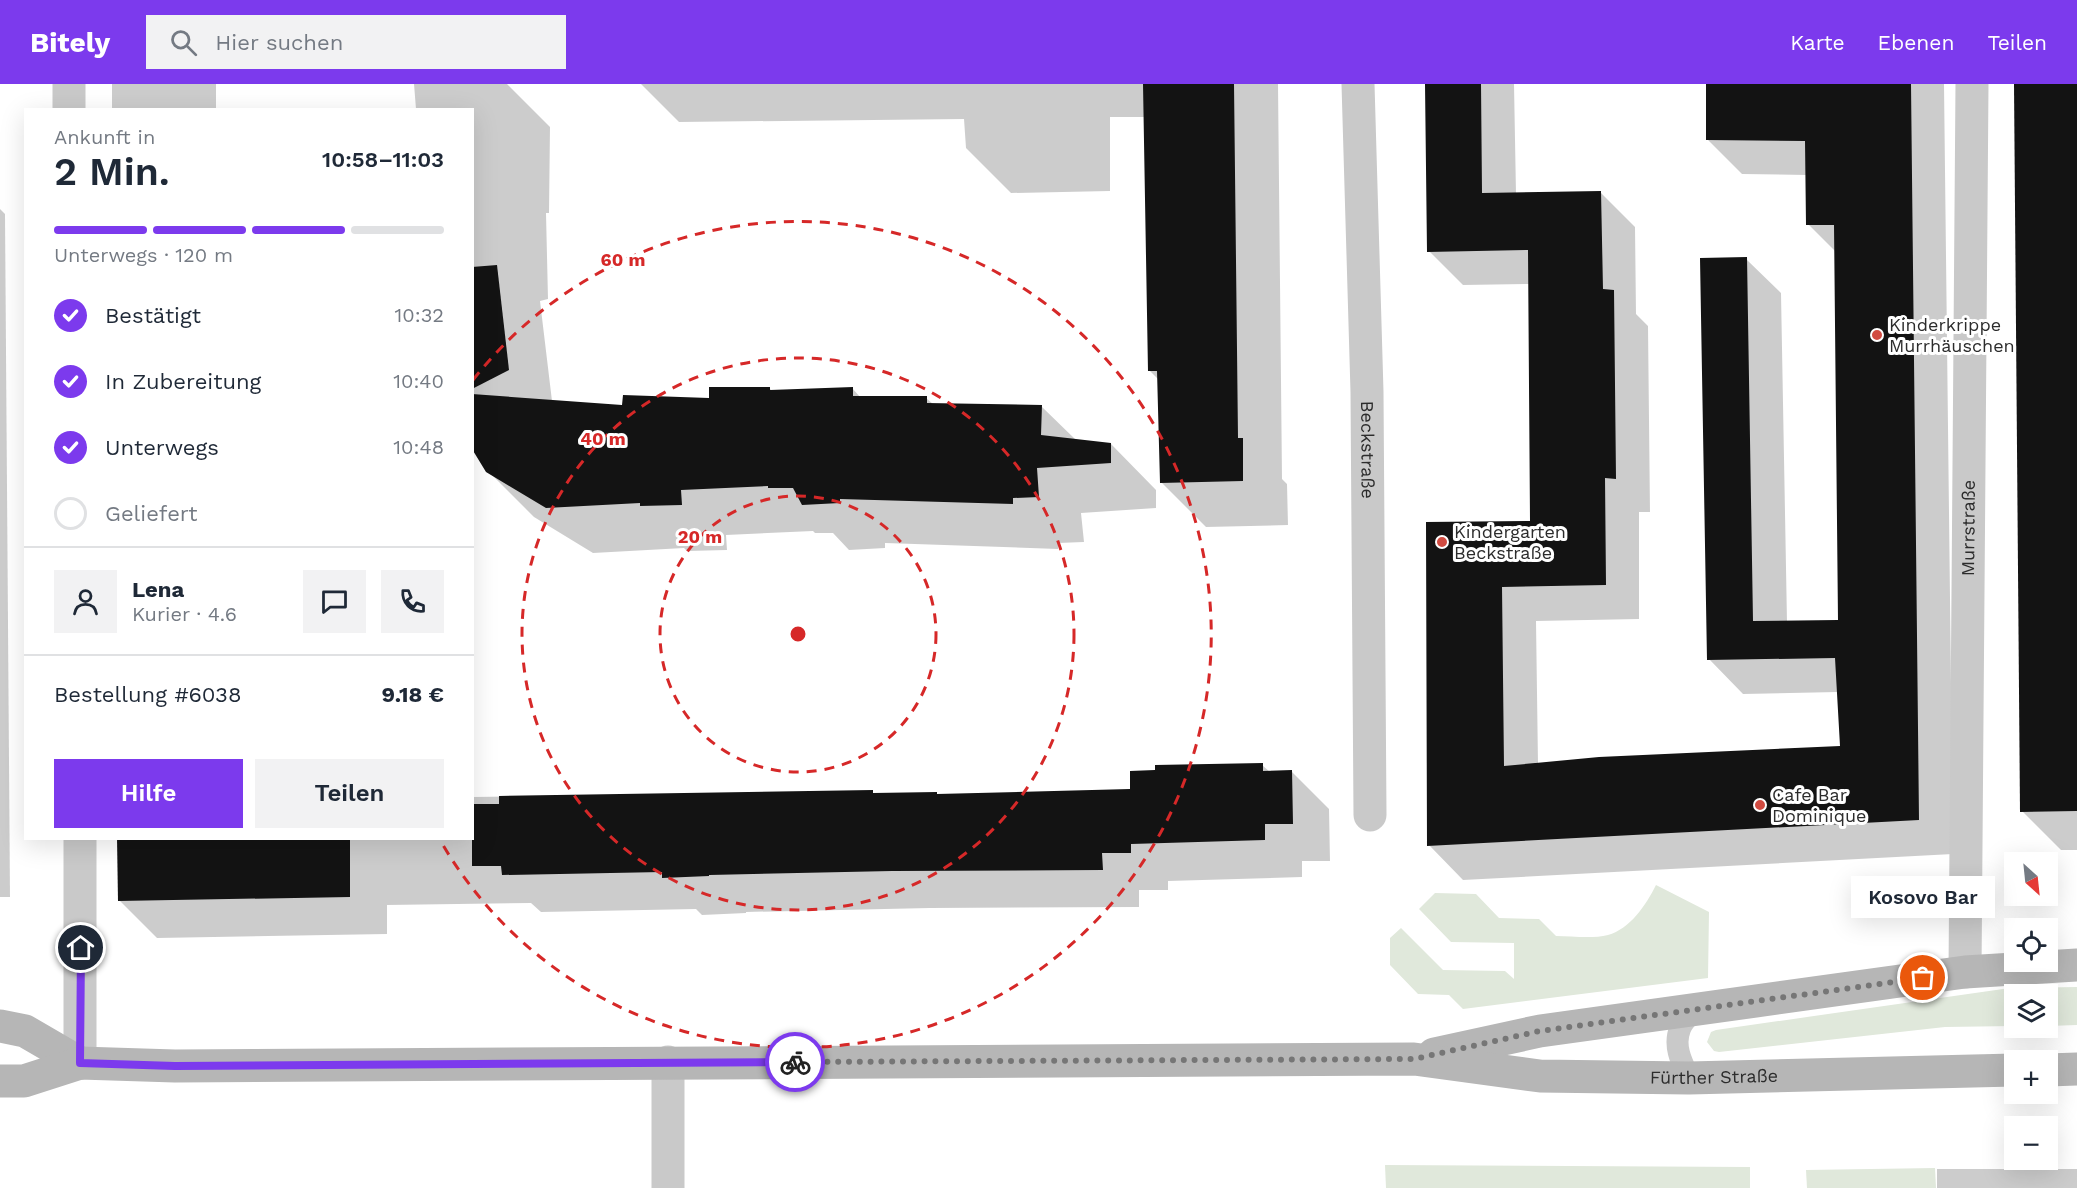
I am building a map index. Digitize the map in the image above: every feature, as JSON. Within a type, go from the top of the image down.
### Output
[{"type":"main road","name":"Fürther Straße","points":[[1414,1059],[1540,1031],[1695,1009],[1965,972],[2077,965]]},
{"type":"main road","name":"Fürther Straße","points":[[0,1026],[25,1031],[80,1063]]},
{"type":"main road","name":"Fürther Straße","points":[[0,1081],[24,1081],[80,1063],[187,1066],[1414,1059],[1540,1076],[1689,1078],[2004,1070]]},
{"type":"main road","points":[[2058,1070],[2077,1069]]},
{"type":"street","points":[[69,84],[69,108]]},
{"type":"street","name":"Beckstraße","points":[[1358,84],[1366,392],[1370,815]]},
{"type":"street","name":"Murrstraße","points":[[1965,972],[1972,84]]},
{"type":"street","points":[[80,840],[80,1063]]},
{"type":"street","points":[[668,1062],[668,1188]]},
{"type":"lane","points":[[1689,1078],[1680,1059],[1677,1042],[1680,1028],[1695,1009]]},
{"type":"shaded area","points":[[1656,885],[1709,912],[1708,978],[1463,1009],[1449,995],[1418,994],[1390,965],[1390,938],[1401,928],[1443,970],[1505,971],[1514,979],[1514,943],[1451,942],[1419,909],[1435,893],[1476,894],[1499,918],[1539,919],[1556,936],[1595,937],[1616,932],[1630,922]]},
{"type":"shaded area","points":[[2058,987],[2077,987],[2077,1025],[2058,1026]]},
{"type":"shaded area","points":[[2004,989],[2004,1026],[1945,1027],[1719,1052],[1714,1051],[1707,1042],[1711,1032]]},
{"type":"shaded area","points":[[1385,1165],[1750,1167],[1750,1188],[1386,1188]]},
{"type":"shaded area","points":[[1935,1168],[1936,1188],[1807,1188],[1806,1170]]},
{"type":"building","points":[[1143,84],[1234,84],[1238,438],[1243,438],[1243,481],[1160,483],[1157,371],[1148,371]]},
{"type":"building","points":[[1425,84],[1481,84],[1482,193],[1601,191],[1603,289],[1614,290],[1616,479],[1605,478],[1606,585],[1502,587],[1504,766],[1599,757],[1840,746],[1835,658],[1707,660],[1700,258],[1747,257],[1753,621],[1838,620],[1834,225],[1806,225],[1805,141],[1706,140],[1706,84],[1911,84],[1919,820],[1427,846],[1426,522],[1530,521],[1528,250],[1427,252]]},
{"type":"building","points":[[2014,84],[2077,84],[2077,811],[2020,812]]},
{"type":"building","points":[[497,265],[509,370],[474,388],[474,267]]},
{"type":"building","points":[[709,387],[770,387],[770,390],[853,387],[853,396],[927,396],[927,403],[1042,405],[1041,435],[1111,443],[1111,463],[1037,468],[1039,497],[1013,498],[1013,504],[840,499],[840,503],[802,505],[793,488],[768,488],[768,486],[681,490],[682,505],[640,506],[640,503],[546,508],[486,472],[474,452],[474,394],[622,405],[623,395],[709,398]]},
{"type":"building","points":[[1263,763],[1263,771],[1292,770],[1293,824],[1265,824],[1265,840],[1131,844],[1131,853],[1102,853],[1103,870],[892,871],[662,878],[662,872],[502,875],[501,866],[472,866],[474,804],[499,804],[499,796],[873,790],[873,793],[937,792],[937,794],[1130,789],[1130,771],[1155,770],[1155,765]]},
{"type":"building","points":[[117,840],[350,840],[350,897],[118,901]]},
{"type":"way so far","points":[[795,1062],[1414,1059],[1540,1031],[1923,978]]},
{"type":"place","name":"Kinderkrippe Murrhäuschen","points":[[1877,335]]},
{"type":"place","name":"Kindergarten Beckstraße","points":[[1442,542]]},
{"type":"place","name":"Cafe Bar Dominique","points":[[1760,805]]},
{"type":"place","name":"Kosovo Bar","points":[[1923,978]]},
{"type":"route","points":[[81,948],[80,1063],[175,1066],[795,1062]]}]
